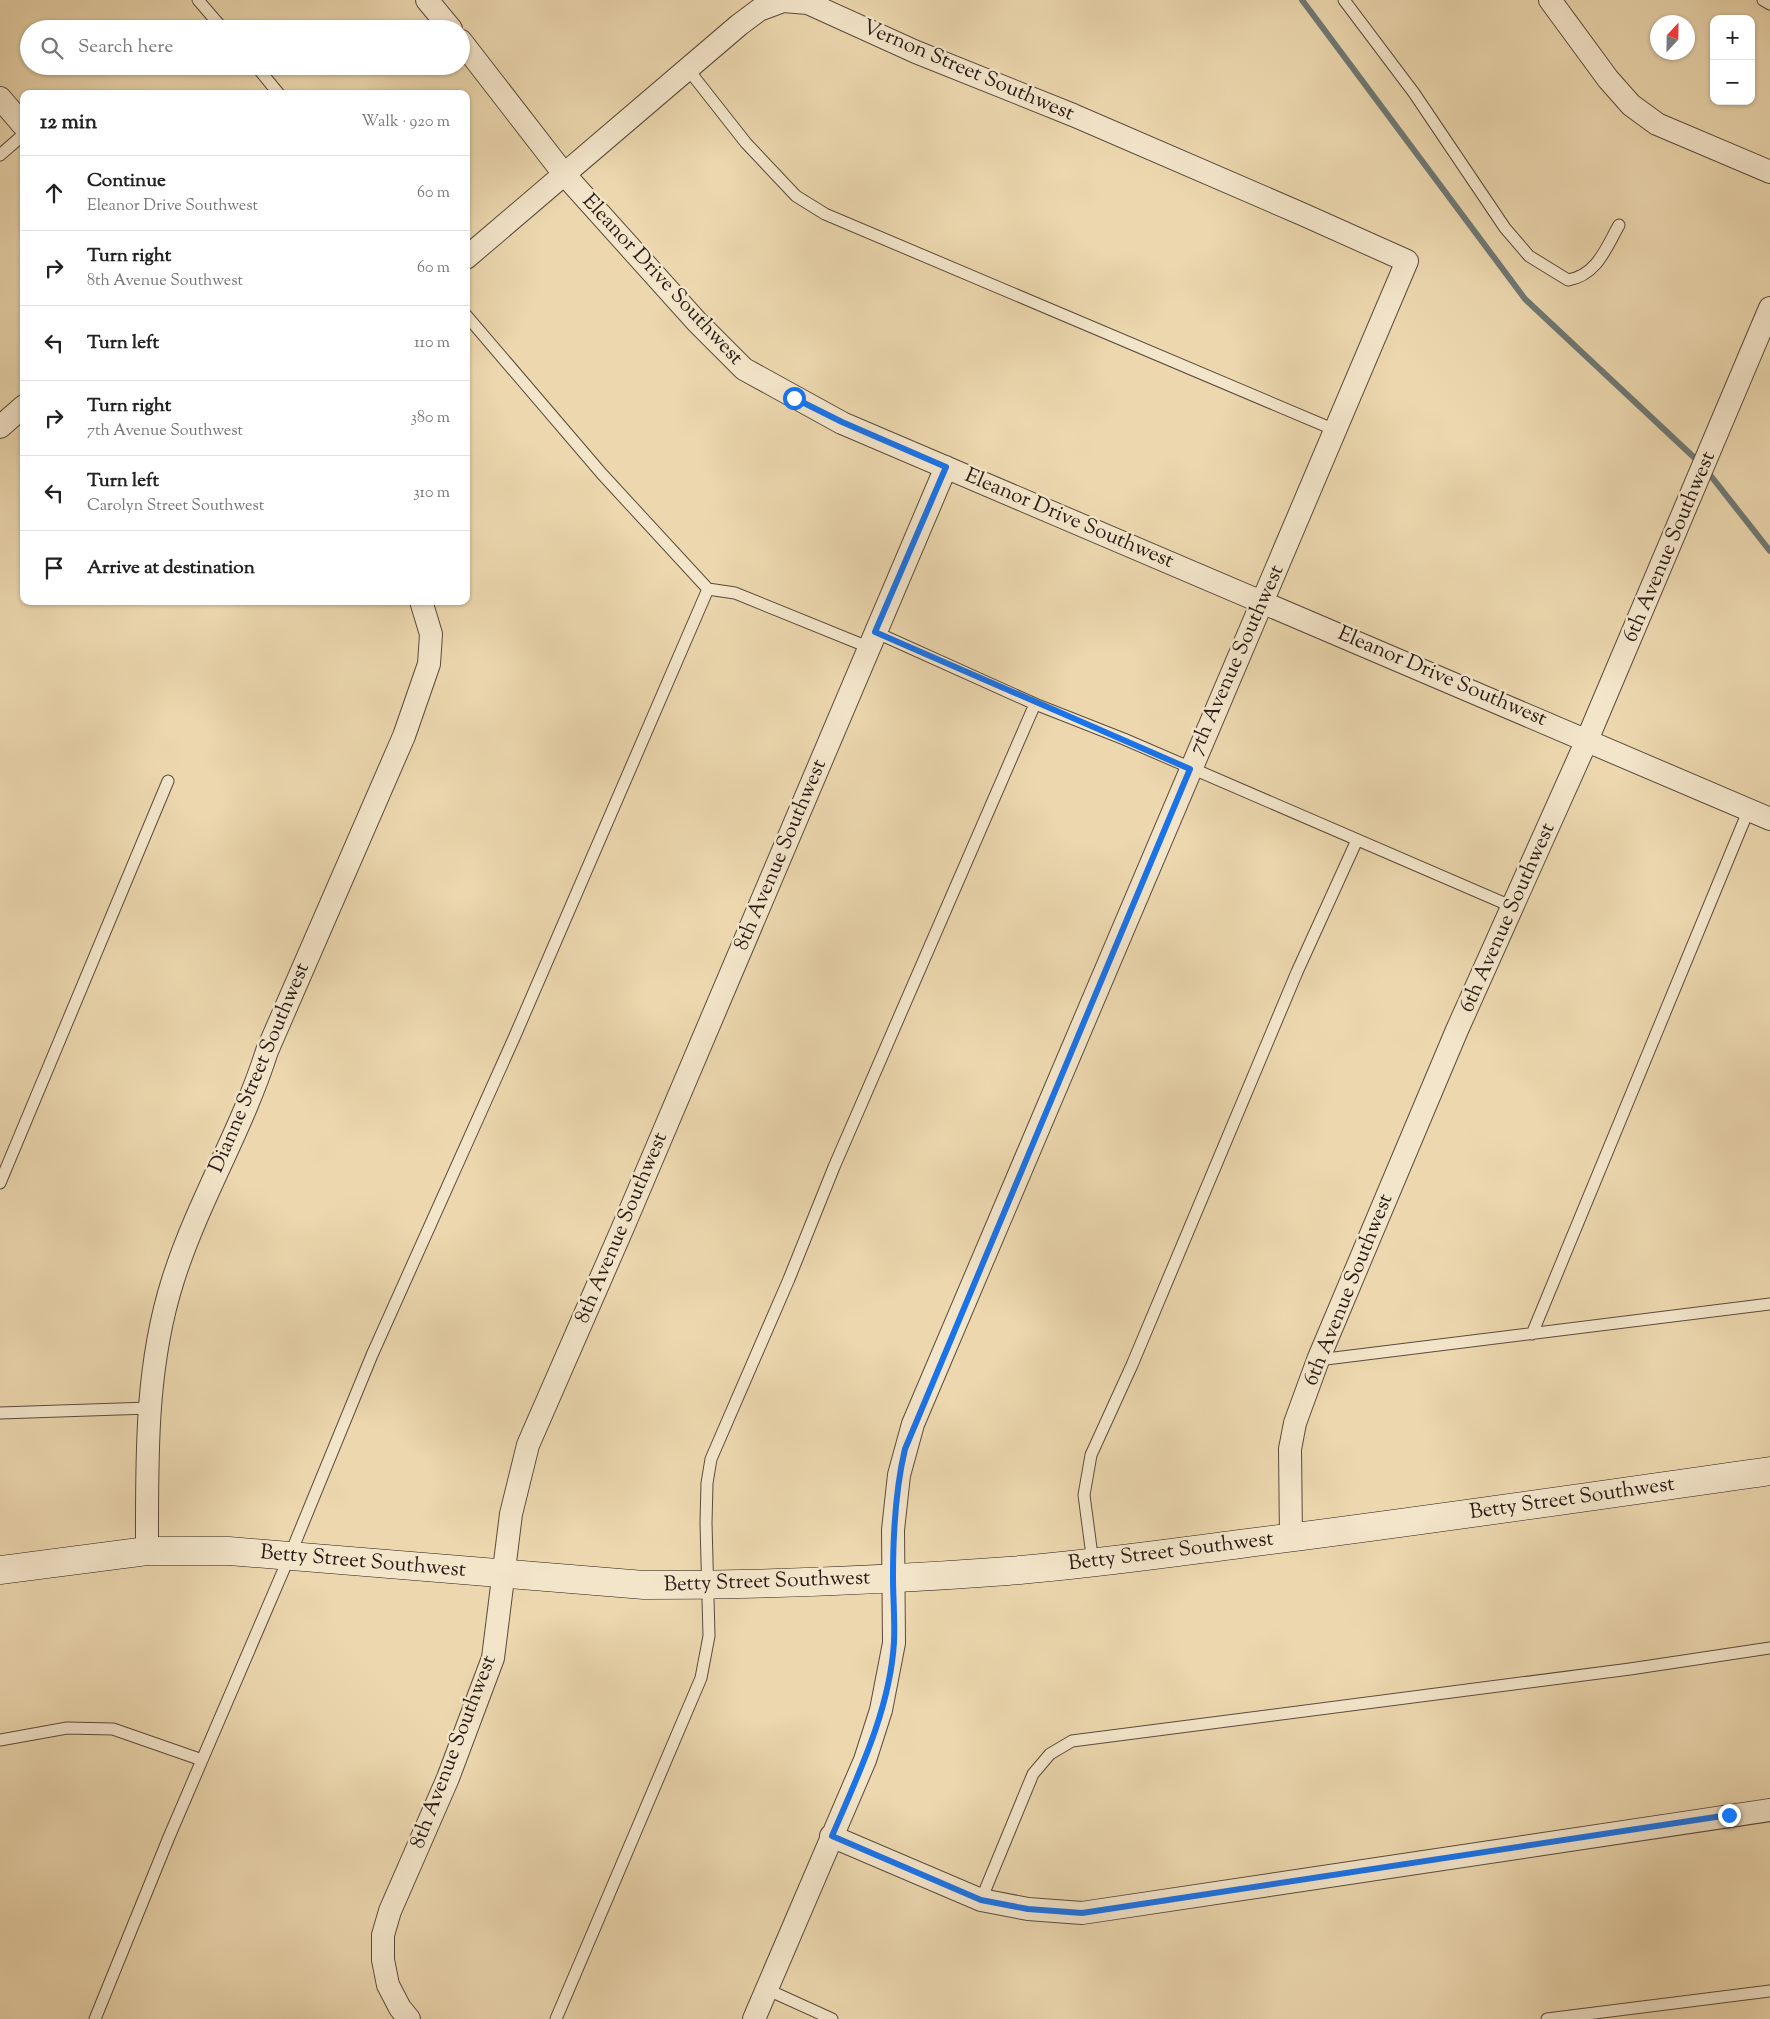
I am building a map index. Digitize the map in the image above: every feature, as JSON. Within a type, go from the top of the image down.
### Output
[{"type":"street","points":[[427,0],[444,20]]},
{"type":"street","points":[[1550,0],[1608,79],[1631,105],[1656,124],[1770,172]]},
{"type":"street","name":"Vernon Street Southwest","points":[[470,255],[687,68],[759,10],[783,1],[808,3],[916,52],[1091,123],[1407,261]]},
{"type":"street","name":"Eleanor Drive Southwest","points":[[470,52],[564,174],[697,322],[744,369],[842,422],[1770,818]]},
{"type":"street","points":[[0,98],[20,121]]},
{"type":"street","name":"7th Avenue Southwest","points":[[754,2019],[865,1760],[881,1710],[894,1642],[893,1530],[899,1475],[913,1424],[1129,918],[1190,769],[1264,602],[1407,261]]},
{"type":"street","name":"6th Avenue Southwest","points":[[1291,1538],[1290,1449],[1295,1423],[1318,1360],[1457,1030],[1761,358],[1770,308]]},
{"type":"street","points":[[0,427],[20,410]]},
{"type":"street","name":"8th Avenue Southwest","points":[[404,2014],[388,1984],[383,1960],[384,1935],[390,1911],[448,1778],[491,1666],[499,1624],[515,1491],[528,1445],[624,1225],[946,467]]},
{"type":"street","name":"Dianne Street Southwest","points":[[147,1551],[149,1408],[152,1375],[160,1326],[173,1279],[209,1185],[260,1074],[271,1042],[404,736],[429,664],[431,634],[422,605]]},
{"type":"street","name":"Betty Street Southwest","points":[[0,1570],[147,1551],[229,1551],[605,1583],[709,1585],[893,1578],[1010,1571],[1291,1538],[1770,1471]]},
{"type":"street","points":[[832,1836],[981,1900],[1056,1912],[1082,1913],[1770,1810]]},
{"type":"lane","points":[[198,0],[215,20]]},
{"type":"lane","points":[[1344,0],[1414,93],[1506,228],[1529,256],[1568,280],[1580,278],[1596,265],[1618,225]]},
{"type":"lane","points":[[1763,0],[1770,4]]},
{"type":"lane","points":[[687,68],[746,143],[796,196],[825,214],[1335,430]]},
{"type":"lane","points":[[263,75],[276,90]]},
{"type":"lane","points":[[0,155],[20,138]]},
{"type":"lane","points":[[470,320],[602,474],[708,588],[735,593],[872,640],[1124,739],[1513,907]]},
{"type":"lane","points":[[95,2019],[372,1355],[514,1038],[708,588]]},
{"type":"lane","points":[[556,2019],[701,1678],[710,1636],[706,1523],[707,1483],[711,1459],[789,1278],[834,1167],[1035,704]]},
{"type":"lane","points":[[0,1183],[168,781]]},
{"type":"lane","points":[[1532,1334],[1749,810]]},
{"type":"lane","points":[[1093,1562],[1084,1495],[1091,1455],[1132,1365],[1297,972],[1356,840]]},
{"type":"lane","points":[[1318,1360],[1770,1304]]},
{"type":"lane","points":[[0,1413],[149,1408]]},
{"type":"lane","points":[[981,1900],[1033,1774],[1050,1754],[1072,1741],[1630,1669],[1770,1648]]},
{"type":"lane","points":[[0,1740],[67,1728],[113,1729],[202,1760]]},
{"type":"lane","points":[[766,1989],[832,2019]]},
{"type":"lane","points":[[1547,2019],[1770,1991]]},
{"type":"waterway","points":[[1302,0],[1525,299],[1699,462]]},
{"type":"waterway","points":[[1707,471],[1770,551]]},
{"type":"route","points":[[794,398],[842,422],[946,467],[875,632],[1035,704],[1124,739],[1190,769],[1145,881],[935,1377],[913,1424],[899,1475],[893,1530],[894,1642],[890,1666],[881,1710],[865,1760],[832,1836],[981,1900],[1028,1909],[1082,1913],[1729,1815]]}]
